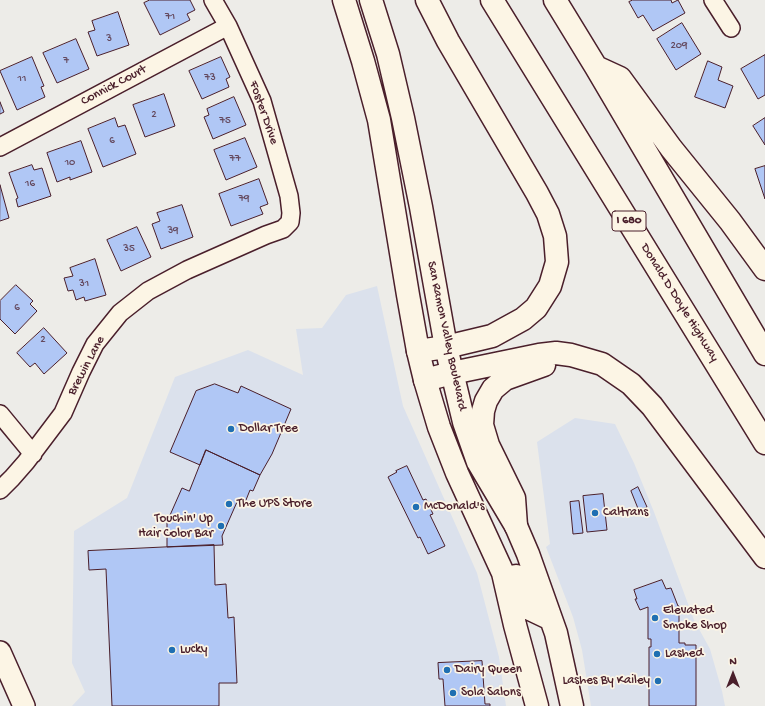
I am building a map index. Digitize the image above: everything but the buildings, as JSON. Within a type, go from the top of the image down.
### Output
[{"type":"main road","name":"San Ramon Valley Boulevard","points":[[344,0],[363,61],[378,120],[418,351],[425,380],[439,427],[457,473],[503,573],[515,625],[537,706]]},
{"type":"main road","name":"San Ramon Valley Boulevard","points":[[371,0],[388,54],[403,118],[421,206],[446,347],[464,422],[478,462],[516,526],[528,554],[556,633],[572,706]]},
{"type":"main road","points":[[418,351],[446,347],[492,336],[523,319],[536,308],[550,286],[557,262],[555,236],[548,214],[448,41],[427,0]]},
{"type":"main road","name":"Donald D Doyle Highway","points":[[492,0],[765,442]]},
{"type":"main road","points":[[555,0],[765,354]]},
{"type":"main road","points":[[596,67],[620,78],[671,148],[730,221],[765,269]]},
{"type":"main road","points":[[425,380],[539,355],[556,353],[571,355],[602,364],[631,384],[652,406],[765,557]]},
{"type":"main road","points":[[516,526],[514,498],[488,445],[482,425],[483,411],[486,401],[493,389],[505,379],[571,355]]},
{"type":"main road","points":[[488,539],[501,545],[507,551],[525,602],[530,608],[551,619]]},
{"type":"street","name":"Foster Drive","points":[[213,0],[228,26],[262,101],[289,196],[291,213],[290,222],[283,229]]},
{"type":"street","points":[[713,0],[731,28]]},
{"type":"street","name":"Connick Court","points":[[0,147],[228,26]]},
{"type":"street","name":"Brewin Lane","points":[[0,490],[33,454],[63,413],[95,344],[120,313],[148,290],[187,270],[283,229]]},
{"type":"street","points":[[0,414],[33,454]]},
{"type":"street","points":[[0,652],[24,706]]},
{"type":"shaded area","points":[[377,286],[403,406],[477,573],[499,657],[506,706],[72,706],[85,692],[72,663],[74,531],[127,498],[175,377],[248,350],[303,375],[296,329],[322,328],[346,295]]},
{"type":"shaded area","points":[[575,418],[615,424],[634,463],[654,512],[694,620],[710,649],[725,706],[591,706],[582,650],[573,617],[546,547],[550,544],[537,442]]},
{"type":"place","name":"Dollar Tree","points":[[231,429]]},
{"type":"place","name":"The UPS Store","points":[[229,504]]},
{"type":"place","name":"McDonald's","points":[[416,507]]},
{"type":"place","name":"Caltrans","points":[[595,513]]},
{"type":"place","name":"Touchin' Up Hair Color Bar","points":[[221,526]]},
{"type":"place","name":"Elevated Smoke Shop","points":[[655,618]]},
{"type":"place","name":"Lucky","points":[[172,650]]},
{"type":"place","name":"Lashed","points":[[657,654]]},
{"type":"place","name":"Dairy Queen","points":[[447,670]]},
{"type":"place","name":"Lashes By Kailey","points":[[658,681]]},
{"type":"place","name":"Sola Salons","points":[[453,693]]}]
